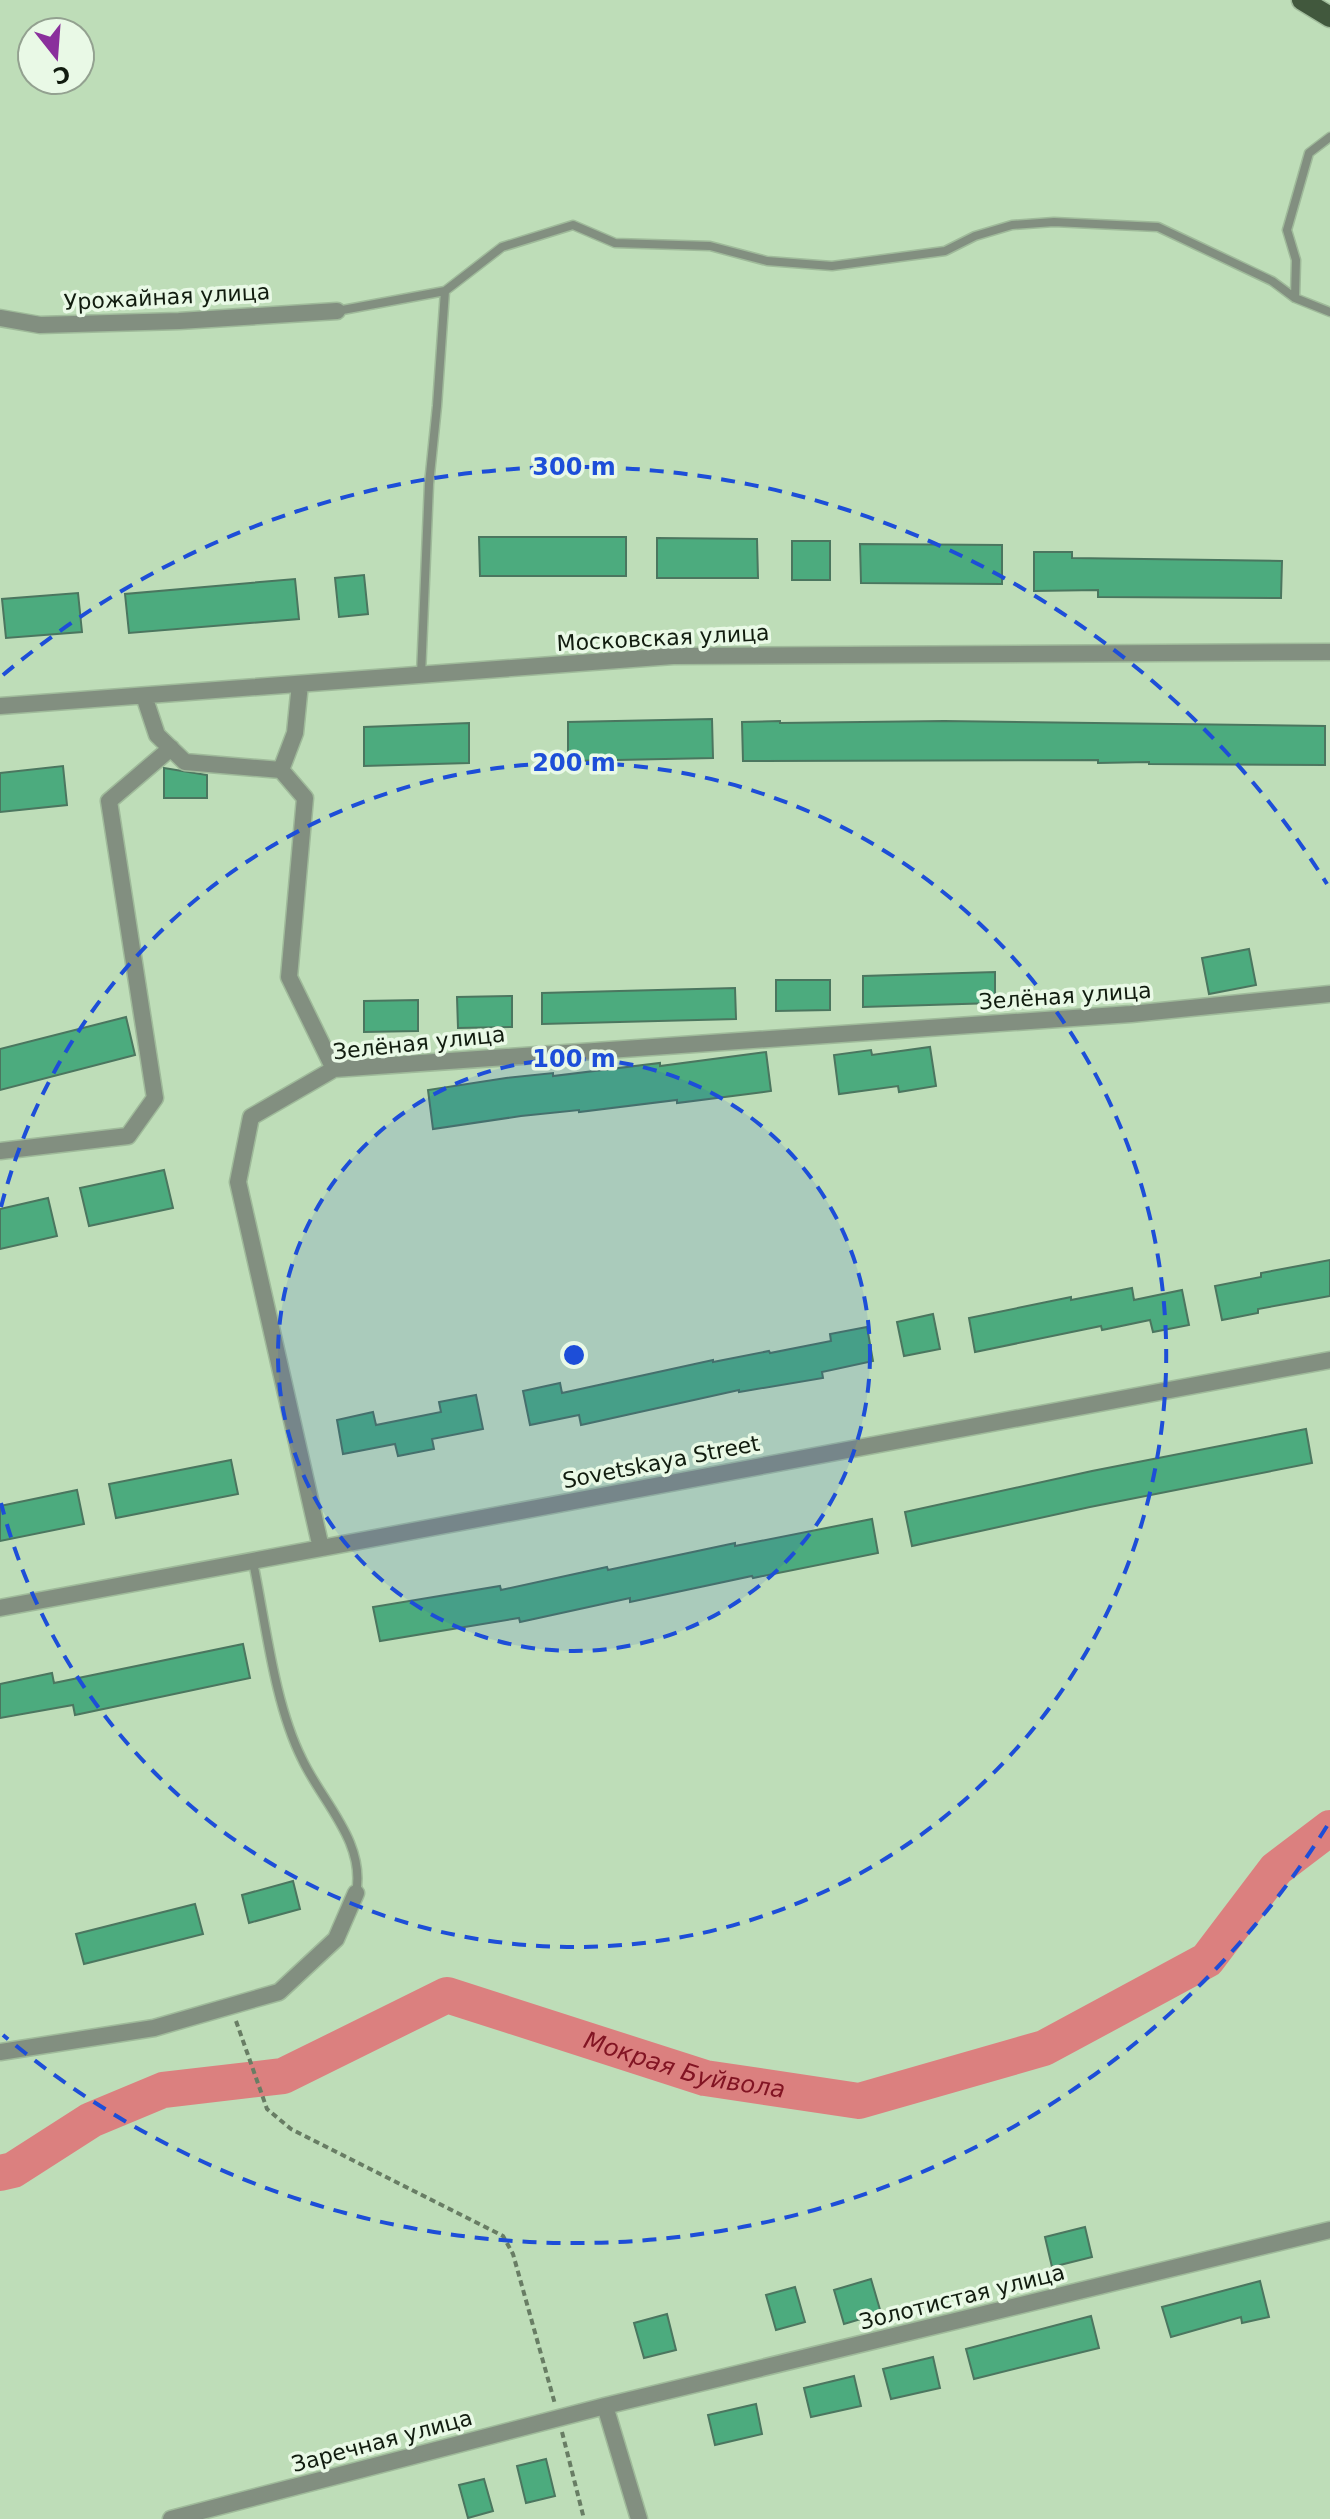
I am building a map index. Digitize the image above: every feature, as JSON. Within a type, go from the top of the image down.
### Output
[{"type":"main road","points":[[1302,0],[1330,17]]},
{"type":"street","name":"Урожайная улица","points":[[0,318],[40,325],[179,321],[337,311]]},
{"type":"street","name":"Московская улица","points":[[0,706],[673,656],[1330,652]]},
{"type":"street","points":[[281,770],[295,733],[300,684]]},
{"type":"street","points":[[144,696],[157,735],[185,762],[281,770],[305,798],[289,977],[334,1069]]},
{"type":"street","points":[[0,1151],[128,1136],[155,1098],[109,801],[171,748]]},
{"type":"street","name":"Зелёная улица","points":[[321,1548],[238,1182],[251,1117],[334,1069],[1131,1014],[1330,994]]},
{"type":"street","name":"Sovetskaya Street","points":[[0,1608],[1330,1360]]},
{"type":"street","points":[[0,2052],[154,2028],[279,1992],[336,1939],[356,1893]]},
{"type":"street","name":"Золотистая улица","points":[[605,2406],[1330,2230]]},
{"type":"street","points":[[605,2406],[639,2519]]},
{"type":"street","name":"Заречная улица","points":[[171,2519],[605,2406]]},
{"type":"lane","points":[[1295,298],[1296,260],[1287,230],[1309,153],[1330,137]]},
{"type":"lane","points":[[337,311],[445,291],[502,247],[573,225],[615,243],[710,246],[767,261],[832,266],[945,251],[975,236],[1012,225],[1054,222],[1158,227],[1272,281],[1295,298],[1330,312]]},
{"type":"lane","points":[[421,675],[429,484],[445,291]]},
{"type":"lane","points":[[253,1561],[286,1718],[302,1760],[353,1847],[359,1876],[356,1893]]},
{"type":"path","points":[[232,2006],[267,2109],[291,2129],[503,2236],[513,2254],[584,2519]]},
{"type":"building","points":[[479,537],[626,537],[626,576],[480,576]]},
{"type":"building","points":[[657,538],[757,539],[758,578],[657,578]]},
{"type":"building","points":[[792,541],[830,541],[830,580],[792,580]]},
{"type":"building","points":[[860,544],[1002,545],[1002,584],[861,583]]},
{"type":"building","points":[[1034,552],[1072,552],[1072,558],[1282,561],[1281,598],[1098,597],[1098,590],[1034,591]]},
{"type":"building","points":[[364,575],[368,614],[339,617],[335,578]]},
{"type":"building","points":[[295,579],[299,619],[129,633],[125,594]]},
{"type":"building","points":[[78,593],[82,632],[6,638],[2,599]]},
{"type":"building","points":[[712,719],[713,758],[568,761],[568,722]]},
{"type":"building","points":[[742,722],[1325,726],[1325,765],[1098,763],[1098,760],[743,761]]},
{"type":"building","points":[[469,723],[469,763],[364,766],[364,727]]},
{"type":"building","points":[[63,766],[67,805],[0,812],[0,773]]},
{"type":"building","points":[[164,768],[207,775],[207,798],[164,798]]},
{"type":"building","points":[[1249,949],[1256,985],[1209,994],[1202,958]]},
{"type":"building","points":[[995,972],[995,1003],[863,1007],[863,976]]},
{"type":"building","points":[[776,980],[830,980],[830,1010],[776,1011]]},
{"type":"building","points":[[735,988],[736,1019],[542,1024],[542,993]]},
{"type":"building","points":[[512,996],[512,1027],[458,1028],[457,997]]},
{"type":"building","points":[[418,1000],[418,1031],[364,1032],[364,1001]]},
{"type":"building","points":[[126,1017],[135,1055],[0,1090],[0,1049]]},
{"type":"building","points":[[930,1047],[936,1086],[899,1092],[898,1086],[839,1094],[834,1055],[871,1050],[872,1055]]},
{"type":"building","points":[[766,1052],[771,1091],[677,1103],[677,1100],[521,1116],[433,1129],[428,1090],[506,1078],[553,1073],[553,1076],[660,1063],[660,1066]]},
{"type":"building","points":[[164,1170],[173,1208],[89,1226],[80,1188]]},
{"type":"building","points":[[48,1198],[57,1236],[0,1249],[0,1209]]},
{"type":"building","points":[[1330,1260],[1330,1296],[1258,1309],[1258,1313],[1222,1320],[1215,1286],[1261,1277],[1261,1273]]},
{"type":"building","points":[[1132,1288],[1134,1300],[1182,1290],[1189,1325],[1153,1332],[1150,1320],[1102,1330],[1101,1326],[975,1352],[969,1318]]},
{"type":"building","points":[[933,1314],[940,1349],[904,1356],[897,1322]]},
{"type":"building","points":[[867,1327],[873,1361],[822,1372],[823,1378],[739,1390],[581,1425],[579,1415],[530,1425],[523,1391],[560,1383],[562,1393],[713,1360],[831,1341],[830,1334]]},
{"type":"building","points":[[476,1395],[483,1429],[432,1439],[434,1449],[398,1456],[395,1444],[343,1454],[337,1420],[373,1412],[376,1425],[441,1412],[439,1402]]},
{"type":"building","points":[[1306,1429],[1312,1463],[912,1546],[905,1512]]},
{"type":"building","points":[[231,1460],[238,1494],[116,1518],[109,1484]]},
{"type":"building","points":[[77,1490],[84,1524],[0,1541],[0,1506]]},
{"type":"building","points":[[872,1519],[878,1553],[630,1602],[630,1598],[520,1622],[519,1618],[380,1641],[373,1607],[500,1586],[501,1590],[607,1567],[608,1570],[735,1543],[735,1546]]},
{"type":"building","points":[[243,1644],[250,1678],[75,1715],[73,1705],[0,1718],[0,1684],[52,1673],[54,1683]]},
{"type":"building","points":[[293,1881],[300,1909],[249,1923],[242,1895]]},
{"type":"building","points":[[195,1904],[203,1934],[84,1964],[76,1934]]},
{"type":"building","points":[[1085,2227],[1092,2257],[1052,2267],[1045,2237]]},
{"type":"building","points":[[871,2279],[881,2313],[844,2324],[834,2290]]},
{"type":"building","points":[[1260,2281],[1269,2317],[1242,2323],[1241,2317],[1171,2337],[1162,2307]]},
{"type":"building","points":[[795,2287],[805,2322],[776,2330],[766,2295]]},
{"type":"building","points":[[667,2314],[676,2350],[644,2358],[634,2323]]},
{"type":"building","points":[[1091,2316],[1099,2348],[974,2379],[966,2349]]},
{"type":"building","points":[[933,2357],[940,2388],[891,2399],[883,2369]]},
{"type":"building","points":[[854,2376],[861,2406],[811,2417],[804,2388]]},
{"type":"building","points":[[756,2404],[762,2434],[715,2445],[708,2415]]},
{"type":"building","points":[[546,2459],[555,2496],[526,2503],[517,2466]]},
{"type":"building","points":[[484,2479],[493,2511],[468,2518],[459,2485]]},
{"type":"waterway","name":"Мокрая Буйвола","points":[[0,2173],[13,2170],[91,2120],[163,2090],[283,2076],[447,1995],[705,2078],[859,2101],[1044,2048],[1207,1960],[1276,1869],[1330,1828]]}]
